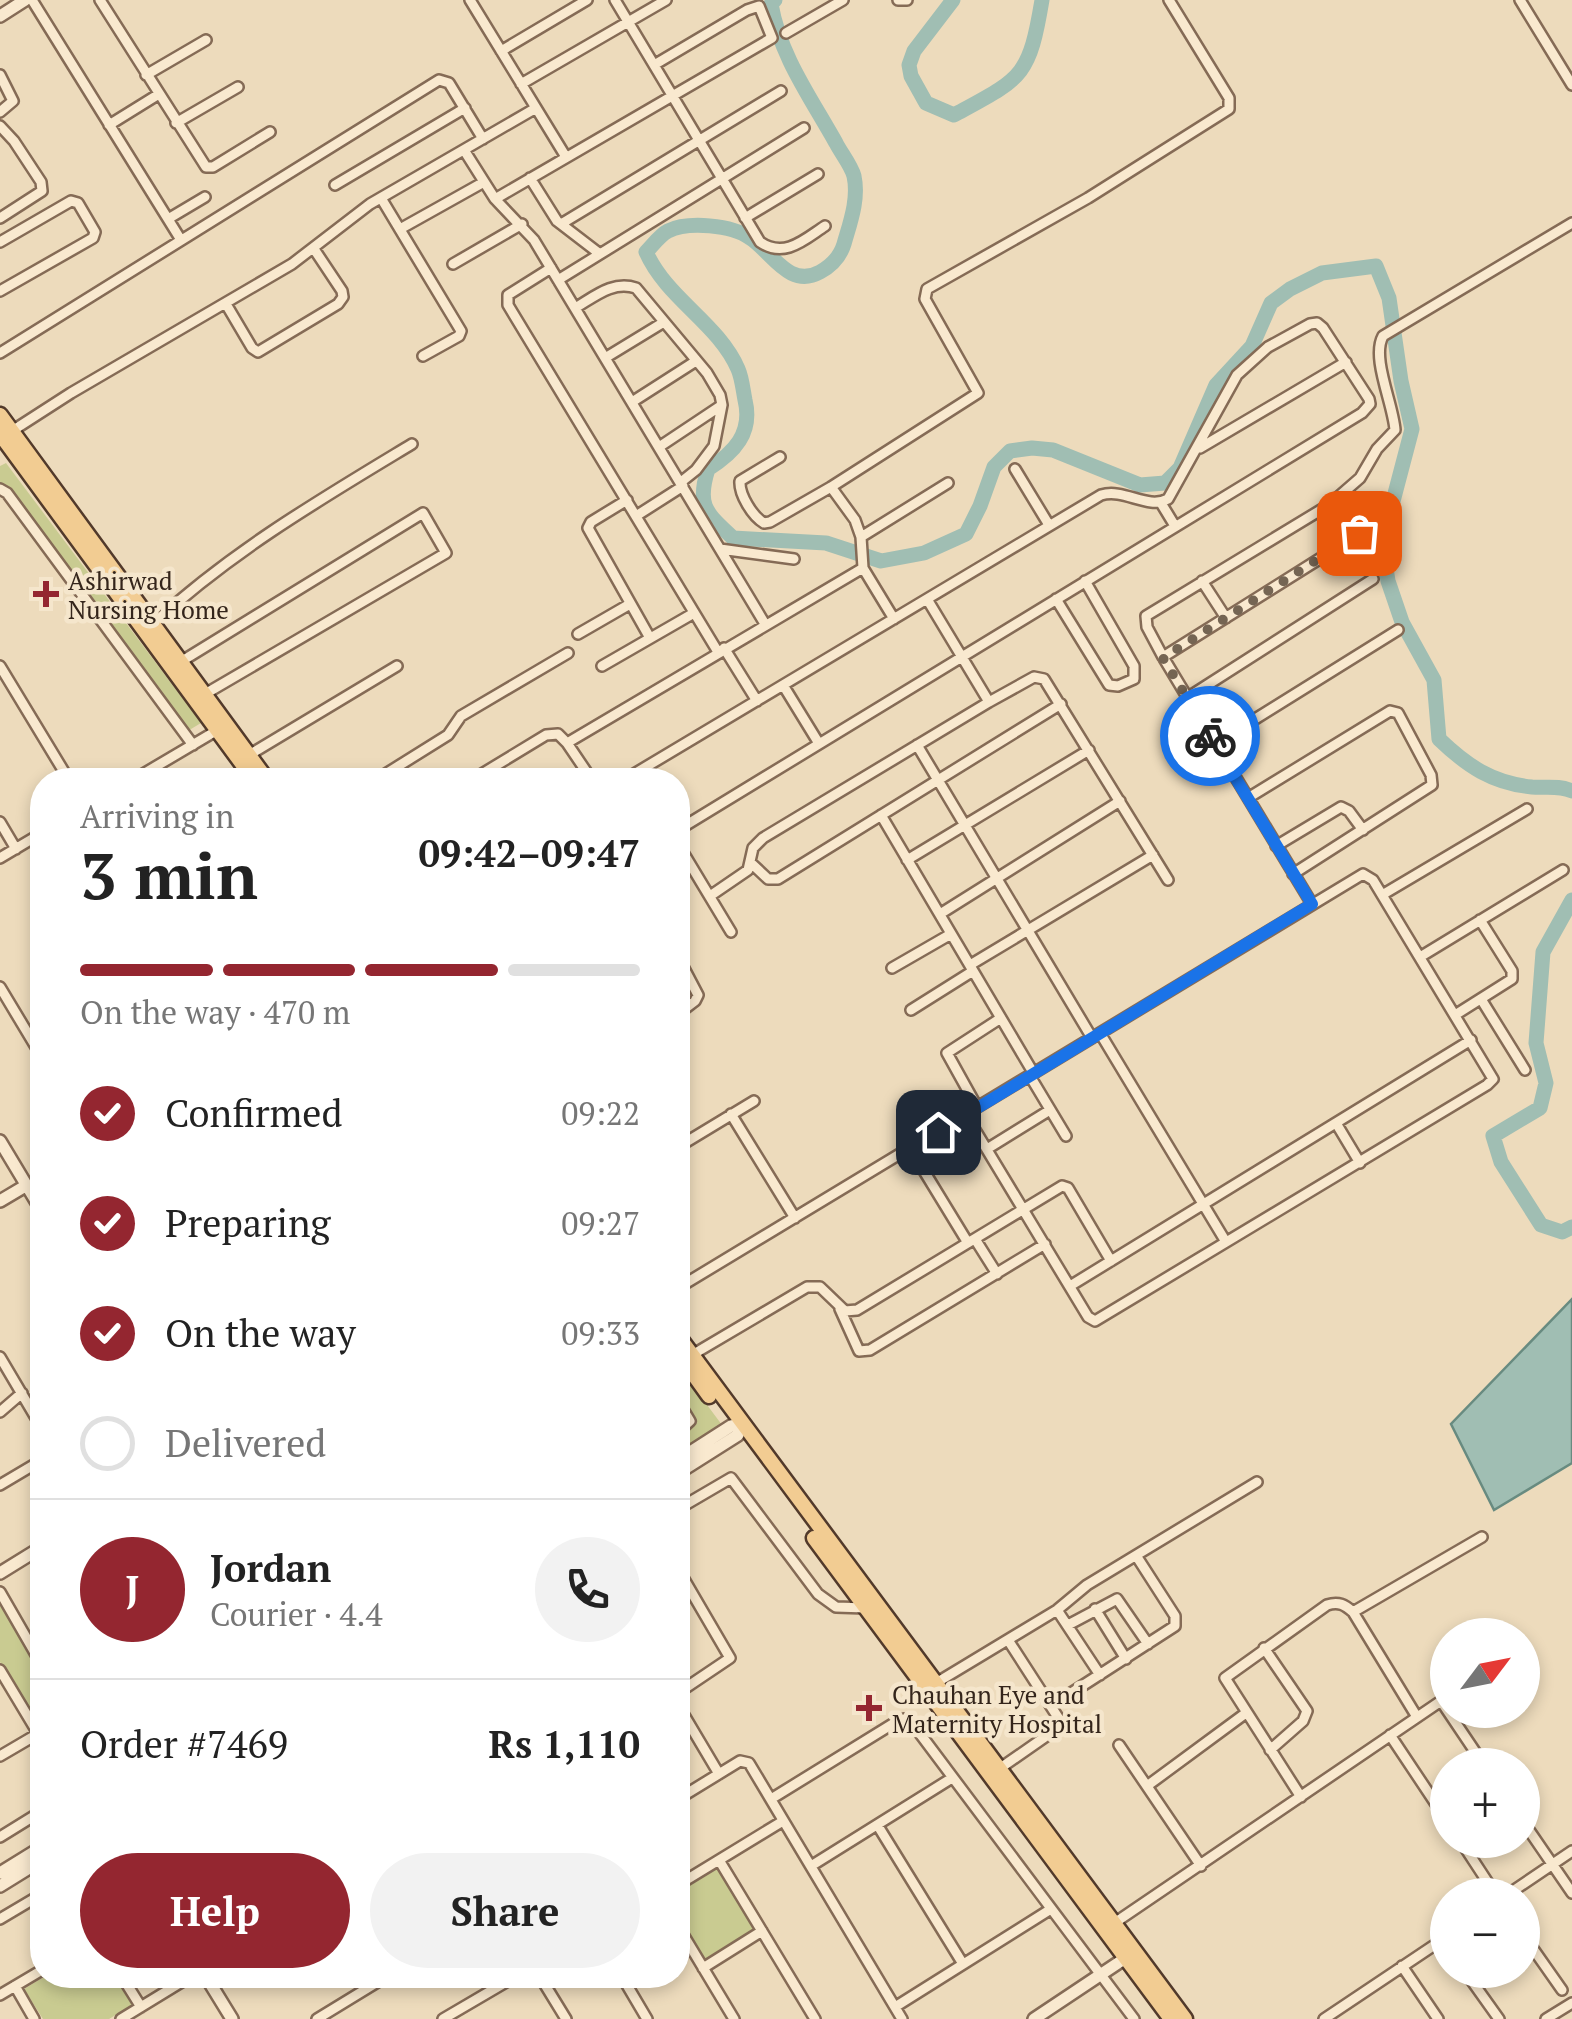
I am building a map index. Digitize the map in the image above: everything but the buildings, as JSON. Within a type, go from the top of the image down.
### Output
[{"type":"main road","points":[[0,415],[6,432],[252,768]]},
{"type":"main road","points":[[6,432],[154,623],[205,694],[222,728],[248,755],[254,768]]},
{"type":"main road","points":[[690,1361],[866,1608],[1110,1926]]},
{"type":"main road","points":[[737,1428],[999,1769],[1172,2019]]},
{"type":"main road","points":[[1130,1955],[1184,2019]]},
{"type":"street","points":[[0,16],[28,0],[181,240]]},
{"type":"street","points":[[100,0],[202,164],[209,168],[270,132]]},
{"type":"street","points":[[501,51],[587,0]]},
{"type":"street","points":[[615,0],[760,242],[778,250],[797,244],[825,226]]},
{"type":"street","points":[[522,84],[666,0]]},
{"type":"street","points":[[786,34],[843,0]]},
{"type":"street","points":[[898,0],[907,0]]},
{"type":"street","points":[[780,457],[738,484],[759,520],[770,522],[831,487],[978,393],[925,299],[928,289],[1088,198],[1229,109],[1229,98],[1170,0]]},
{"type":"street","points":[[1520,0],[1572,84]]},
{"type":"street","points":[[475,2],[566,157]]},
{"type":"street","points":[[495,199],[772,38],[759,6],[654,65]]},
{"type":"street","points":[[146,74],[206,40]]},
{"type":"street","points":[[0,75],[13,102],[0,112]]},
{"type":"street","points":[[0,353],[440,80],[449,83],[483,139]]},
{"type":"street","points":[[176,123],[238,87]]},
{"type":"street","points":[[561,224],[781,91]]},
{"type":"street","points":[[110,125],[159,94]]},
{"type":"street","points":[[335,185],[465,108]]},
{"type":"street","points":[[6,432],[226,304],[314,250],[362,209],[536,108]]},
{"type":"street","points":[[0,126],[14,140],[41,182],[42,190],[0,218]]},
{"type":"street","points":[[558,280],[804,128]]},
{"type":"street","points":[[464,150],[495,199],[522,224],[551,268],[765,624]]},
{"type":"street","points":[[745,218],[818,174]]},
{"type":"street","points":[[530,178],[561,224],[600,254]]},
{"type":"street","points":[[400,229],[484,182]]},
{"type":"street","points":[[168,219],[204,197]]},
{"type":"street","points":[[381,198],[461,331],[459,336],[423,356]]},
{"type":"street","points":[[0,242],[72,201],[78,203],[96,232],[93,238],[0,292]]},
{"type":"street","points":[[1312,904],[1163,658],[1147,627],[1146,616],[1344,494],[1394,430],[1378,346],[1391,331],[1572,223]]},
{"type":"street","points":[[452,264],[522,224]]},
{"type":"street","points":[[226,304],[258,352],[338,304],[344,297],[342,291],[314,250]]},
{"type":"street","points":[[551,268],[508,295],[508,305],[694,613],[757,701]]},
{"type":"street","points":[[575,308],[613,286],[629,285],[646,296],[715,385],[722,405],[714,446],[696,470],[636,516]]},
{"type":"street","points":[[605,358],[664,322]]},
{"type":"street","points":[[690,822],[1368,409],[1370,399],[1317,323],[1268,347],[1237,375],[1174,493],[1162,503]]},
{"type":"street","points":[[632,402],[696,360]]},
{"type":"street","points":[[1198,449],[1346,362]]},
{"type":"street","points":[[658,447],[722,405]]},
{"type":"street","points":[[154,623],[245,548],[412,444]]},
{"type":"street","points":[[1015,469],[1049,525]]},
{"type":"street","points":[[861,538],[948,483]]},
{"type":"street","points":[[831,487],[855,520],[861,538],[861,559],[894,618]]},
{"type":"street","points":[[0,489],[7,493],[193,745]]},
{"type":"street","points":[[651,768],[1108,492],[1162,503],[1175,526]]},
{"type":"street","points":[[1163,658],[1359,533],[1360,524],[1344,494]]},
{"type":"street","points":[[627,500],[591,522],[588,528],[650,638]]},
{"type":"street","points":[[182,661],[423,513],[446,553],[205,694]]},
{"type":"street","points":[[720,549],[794,559]]},
{"type":"street","points":[[568,743],[765,624],[861,559]]},
{"type":"street","points":[[1187,698],[1374,578]]},
{"type":"street","points":[[1202,580],[1226,618]]},
{"type":"street","points":[[1056,600],[1108,685],[1118,686],[1134,678],[1134,666],[1084,581]]},
{"type":"street","points":[[927,598],[989,702]]},
{"type":"street","points":[[578,634],[630,604]]},
{"type":"street","points":[[602,666],[694,613]]},
{"type":"street","points":[[1215,744],[1398,630]]},
{"type":"street","points":[[395,768],[448,735],[461,716],[568,653]]},
{"type":"street","points":[[0,666],[4,681],[61,768]]},
{"type":"street","points":[[248,755],[396,666]]},
{"type":"street","points":[[710,896],[742,875],[763,838],[1028,679],[1040,676],[1168,880]]},
{"type":"street","points":[[783,685],[818,742]]},
{"type":"street","points":[[751,863],[768,879],[778,879],[1061,704]]},
{"type":"street","points":[[1248,798],[1393,710],[1432,775],[1432,785],[1293,874]]},
{"type":"street","points":[[154,768],[222,728]]},
{"type":"street","points":[[492,768],[546,735],[558,734],[584,768]]},
{"type":"street","points":[[917,745],[1226,1242]]},
{"type":"street","points":[[908,860],[1089,750]]},
{"type":"street","points":[[940,914],[1120,801]]},
{"type":"street","points":[[1276,846],[1341,807],[1349,811],[1363,830]]},
{"type":"street","points":[[1382,895],[1527,809]]},
{"type":"street","points":[[881,815],[1066,1136]]},
{"type":"street","points":[[0,822],[16,849]]},
{"type":"street","points":[[0,858],[30,840]]},
{"type":"street","points":[[911,1010],[1028,929],[1153,856]]},
{"type":"street","points":[[690,864],[731,932]]},
{"type":"street","points":[[1420,957],[1563,870]]},
{"type":"street","points":[[690,1281],[1363,874],[1373,880],[1492,1075],[1491,1082],[1095,1320],[1088,1316],[966,1115]]},
{"type":"street","points":[[1455,1014],[1508,983],[1513,976],[1480,920]]},
{"type":"street","points":[[892,968],[951,934]]},
{"type":"street","points":[[690,980],[698,995],[690,1005]]},
{"type":"street","points":[[0,987],[30,1037]]},
{"type":"street","points":[[1481,999],[1526,1070]]},
{"type":"street","points":[[977,1107],[947,1053],[1001,1018]]},
{"type":"street","points":[[1070,1286],[1471,1040]]},
{"type":"street","points":[[690,1140],[754,1101]]},
{"type":"street","points":[[987,1149],[1050,1110]]},
{"type":"street","points":[[731,1114],[795,1218]]},
{"type":"street","points":[[1336,1123],[1360,1162]]},
{"type":"street","points":[[0,1141],[30,1191]]},
{"type":"street","points":[[910,1148],[996,1274]]},
{"type":"street","points":[[0,1201],[26,1185]]},
{"type":"street","points":[[840,1308],[857,1310],[1065,1186],[1110,1260]]},
{"type":"street","points":[[690,1351],[807,1287],[820,1287],[840,1308],[854,1344],[864,1352],[1045,1244]]},
{"type":"street","points":[[0,1357],[30,1408]]},
{"type":"street","points":[[0,1412],[22,1394]]},
{"type":"street","points":[[690,1453],[737,1428]]},
{"type":"street","points":[[690,1464],[737,1428]]},
{"type":"street","points":[[0,1485],[30,1467]]},
{"type":"street","points":[[690,1501],[731,1478],[818,1594],[836,1607],[866,1608]]},
{"type":"street","points":[[936,1684],[1058,1610],[1086,1585],[1257,1482]]},
{"type":"street","points":[[1354,1612],[1482,1536]]},
{"type":"street","points":[[0,1573],[30,1554]]},
{"type":"street","points":[[1050,1706],[1171,1630],[1177,1622],[1137,1556]]},
{"type":"street","points":[[690,1590],[730,1658],[690,1685]]},
{"type":"street","points":[[0,1592],[30,1644]]},
{"type":"street","points":[[1068,1625],[1117,1599],[1148,1644]]},
{"type":"street","points":[[1301,1796],[1225,1678],[1327,1605],[1335,1602],[1354,1612],[1418,1717]]},
{"type":"street","points":[[1095,1609],[1126,1658]]},
{"type":"street","points":[[1058,1610],[1100,1675]]},
{"type":"street","points":[[999,1769],[1059,1727],[1060,1722],[1008,1640]]},
{"type":"street","points":[[1264,1648],[1307,1711],[1303,1721],[1270,1750]]},
{"type":"street","points":[[0,1670],[30,1718]]},
{"type":"street","points":[[1110,1926],[1441,1701],[1473,1748]]},
{"type":"street","points":[[1147,1786],[1246,1713]]},
{"type":"street","points":[[770,1799],[905,1719],[912,1723],[1134,2019]]},
{"type":"street","points":[[690,1724],[720,1774]]},
{"type":"street","points":[[1390,1736],[1430,1795]]},
{"type":"street","points":[[0,1756],[30,1741]]},
{"type":"street","points":[[1119,1745],[1200,1866]]},
{"type":"street","points":[[690,1792],[744,1760],[902,2019]]},
{"type":"street","points":[[811,1866],[952,1778]]},
{"type":"street","points":[[0,1837],[30,1819]]},
{"type":"street","points":[[690,1878],[784,1821]]},
{"type":"street","points":[[878,1826],[964,1964]]},
{"type":"street","points":[[1540,1846],[1572,1893]]},
{"type":"street","points":[[1532,1878],[1572,1851]]},
{"type":"street","points":[[0,1873],[30,1855]]},
{"type":"street","points":[[719,1860],[815,2019]]},
{"type":"street","points":[[0,1886],[30,1867]]},
{"type":"street","points":[[0,1920],[30,1901]]},
{"type":"street","points":[[895,2007],[1051,1909]]},
{"type":"street","points":[[703,1968],[762,1932]]},
{"type":"street","points":[[690,1946],[734,2019]]},
{"type":"street","points":[[1324,2019],[1430,1949]]},
{"type":"street","points":[[1034,2019],[1130,1955]]},
{"type":"street","points":[[1540,1959],[1562,1990]]},
{"type":"street","points":[[1402,1966],[1438,2019]]},
{"type":"street","points":[[0,1995],[30,1977]]},
{"type":"street","points":[[15,1986],[34,2019]]},
{"type":"street","points":[[130,1988],[141,2007]]},
{"type":"street","points":[[121,2019],[172,1988]]},
{"type":"street","points":[[214,1988],[232,2019]]},
{"type":"street","points":[[316,2019],[367,1988]]},
{"type":"street","points":[[443,2019],[496,1988]]},
{"type":"street","points":[[548,1988],[565,2018]]},
{"type":"street","points":[[629,1988],[648,2019]]},
{"type":"street","points":[[1477,1988],[1499,2019]]},
{"type":"street","points":[[1546,2019],[1572,2003]]},
{"type":"street","points":[[1342,2007],[1350,2019]]},
{"type":"green space","points":[[6,463],[201,723],[181,735],[0,489],[0,466]]},
{"type":"green space","points":[[690,1382],[725,1429],[690,1450],[690,1427],[697,1423],[690,1413]]},
{"type":"green space","points":[[0,1605],[30,1655],[30,1712],[0,1662]]},
{"type":"green space","points":[[717,1868],[755,1930],[705,1961],[690,1936],[690,1885]]},
{"type":"green space","points":[[30,1985],[122,1988],[132,2005],[109,2019],[43,2019],[24,1989]]},
{"type":"water","points":[[1572,1299],[1572,1463],[1494,1510],[1451,1424]]},
{"type":"waterway","points":[[775,0],[771,4],[781,41],[853,172],[855,202],[840,253],[828,267],[809,276],[790,272],[750,238],[721,227],[677,228],[662,235],[646,252],[666,284],[718,338],[740,376],[747,412],[744,432],[733,449],[708,469],[703,492],[706,508],[716,522],[733,538],[826,543],[881,561],[924,553],[966,534],[994,467],[1010,451],[1053,450],[1140,485],[1165,483],[1180,468],[1216,385],[1252,346],[1271,303],[1322,273],[1376,266],[1389,298],[1412,429],[1382,543],[1388,581],[1402,622],[1434,680],[1439,739],[1470,765],[1492,777],[1518,785],[1572,791]]},
{"type":"waterway","points":[[953,0],[914,51],[909,65],[926,103],[954,115],[1019,73],[1032,46],[1042,0]]},
{"type":"waterway","points":[[1572,900],[1543,952],[1536,1043],[1546,1083],[1540,1108],[1493,1136],[1501,1162],[1541,1225],[1562,1232],[1572,1227]]},
{"type":"way so far","points":[[1210,736],[1163,658],[1359,533]]},
{"type":"place","name":"Ashirwad Nursing Home","points":[[46,594]]},
{"type":"place","name":"Chauhan Eye and Maternity Hospital","points":[[869,1708]]},
{"type":"route","points":[[938,1132],[1312,904],[1210,736]]}]
